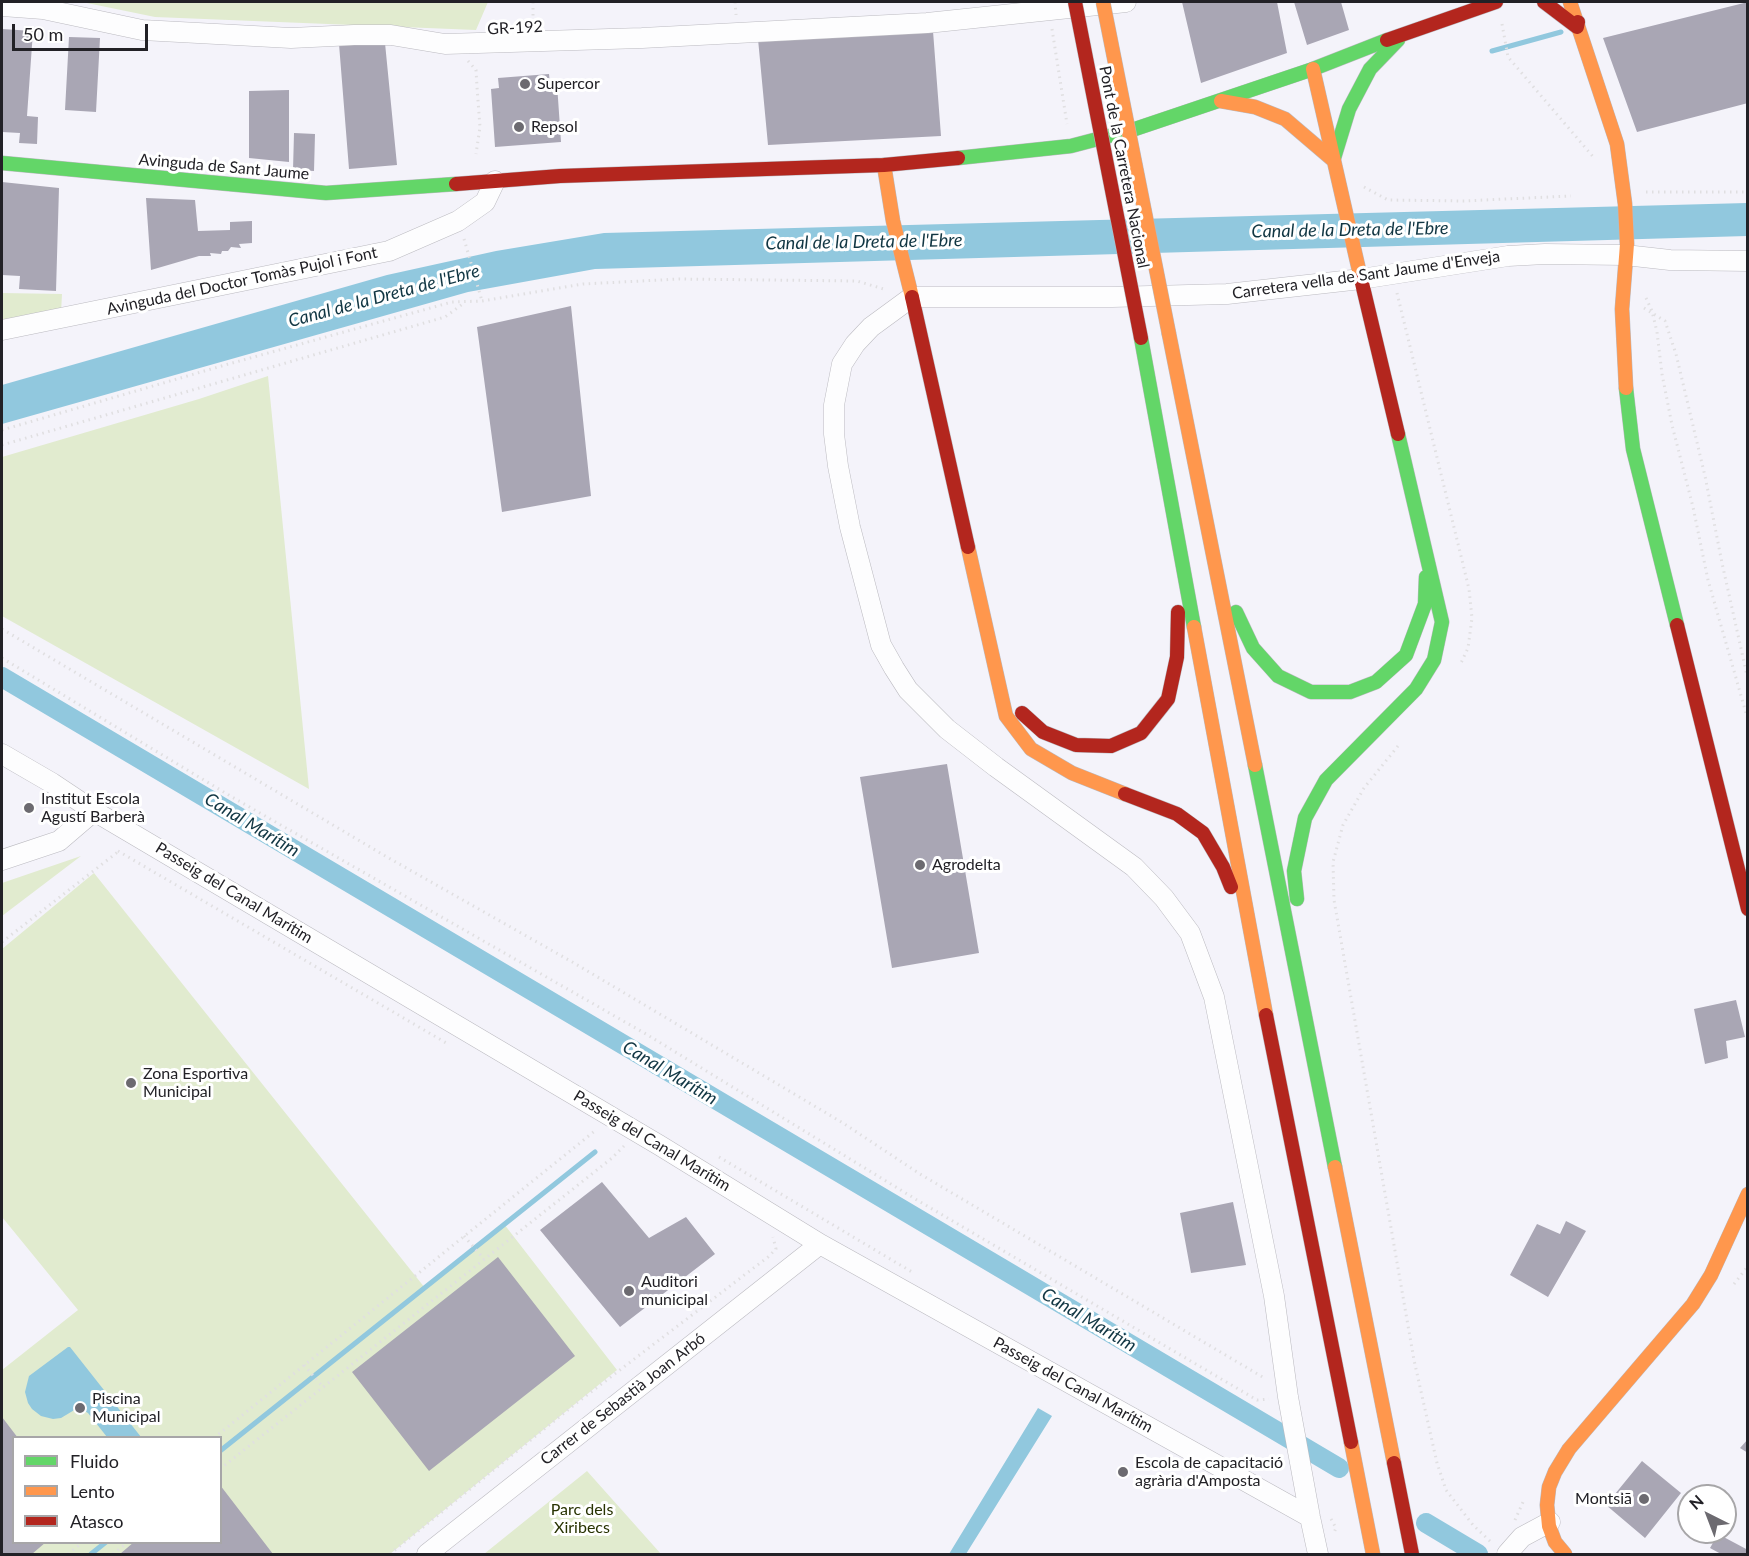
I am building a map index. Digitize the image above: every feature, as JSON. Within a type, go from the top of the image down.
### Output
[{"type":"main road","name":"Pont de la Carretera Nacional","points":[[1075,2],[1180,544]]},
{"type":"main road","name":"Pont de la Carretera Nacional","points":[[1103,2],[1216,571]]},
{"type":"main road","name":"Avinguda de Sant Jaume","points":[[2,163],[326,193],[630,173],[884,165],[1030,152],[1071,146],[1132,130],[1312,69],[1405,33],[1496,2]]},
{"type":"main road","points":[[1544,2],[1577,27]]},
{"type":"main road","points":[[1570,2],[1617,144],[1624,198],[1626,249],[1622,309],[1626,398],[1633,449],[1748,909]]},
{"type":"main road","points":[[1577,27],[1586,2]]},
{"type":"main road","points":[[1335,166],[1349,109],[1370,69],[1405,33]]},
{"type":"main road","points":[[1308,1029],[1294,871],[1305,818],[1326,780],[1416,689],[1434,660],[1442,622],[1312,69]]},
{"type":"main road","points":[[1218,101],[1255,107],[1285,119],[1335,166]]},
{"type":"main road","points":[[884,165],[893,221],[1006,716],[1031,749],[1072,773],[1178,814],[1203,833],[1223,867],[1253,948]]},
{"type":"main road","points":[[996,668],[1018,710],[1043,732],[1076,745],[1111,746],[1141,733],[1168,699],[1175,667],[1180,544]]},
{"type":"main road","points":[[1180,544],[1253,948],[1373,1554]]},
{"type":"main road","points":[[1216,571],[1253,648],[1278,676],[1311,692],[1350,692],[1376,682],[1406,655],[1425,604],[1426,557]]},
{"type":"main road","points":[[1216,571],[1412,1554]]},
{"type":"main road","points":[[1565,1554],[1555,1542],[1546,1505],[1549,1487],[1560,1464],[1569,1449],[1693,1304],[1711,1275],[1748,1194]]},
{"type":"street","points":[[2,6],[43,9],[142,30],[291,38],[391,35],[445,44],[642,38],[927,23],[1126,2]]},
{"type":"street","name":"Avinguda del Doctor Tomàs Pujol i Font","points":[[2,330],[389,251],[458,221],[485,202],[495,181]]},
{"type":"street","name":"Carretera vella de Sant Jaume d'Enveja","points":[[912,297],[1112,297],[1227,294],[1360,271],[1393,273],[1508,256],[1626,249],[1659,260],[1748,261]]},
{"type":"street","points":[[912,297],[871,327],[855,344],[842,364],[834,405],[834,434],[838,466],[850,527],[881,645],[908,690],[947,729],[1134,867],[1164,898],[1190,933],[1214,997],[1274,1296],[1288,1397],[1318,1554]]},
{"type":"street","name":"Passeig del Canal Marítim","points":[[2,754],[52,783],[93,811],[649,1138],[820,1244],[1310,1517]]},
{"type":"street","points":[[2,860],[60,841],[93,811]]},
{"type":"street","name":"Carrer de Sebastià Joan Arbó","points":[[427,1554],[820,1244]]},
{"type":"street","points":[[1508,1553],[1522,1537],[1550,1522]]},
{"type":"path","points":[[1049,10],[1071,146]]},
{"type":"path","points":[[1504,40],[1508,57],[1599,164]]},
{"type":"path","points":[[468,43],[467,59],[476,70],[480,127],[476,154]]},
{"type":"path","points":[[1335,166],[1353,173],[1366,189],[1388,200],[1463,201],[1571,196]]},
{"type":"path","points":[[1624,198],[1748,192]]},
{"type":"path","points":[[467,253],[482,301]]},
{"type":"path","points":[[1393,273],[1408,347],[1468,589],[1472,618],[1468,648],[1460,666]]},
{"type":"path","points":[[2,430],[452,302],[482,301],[583,284],[679,279],[856,281],[912,297]]},
{"type":"path","points":[[1624,285],[1642,290],[1652,311],[1672,425],[1689,490],[1708,580],[1748,720]]},
{"type":"path","points":[[2,445],[445,317],[466,302]]},
{"type":"path","points":[[1622,309],[1642,307],[1665,321],[1688,396],[1748,680]]},
{"type":"path","points":[[2,629],[823,1111],[920,1174],[1266,1378],[1288,1397]]},
{"type":"path","points":[[2,658],[232,796],[646,1034],[917,1200],[1257,1400],[1288,1397]]},
{"type":"path","points":[[1402,741],[1364,788],[1343,825],[1333,862],[1334,900],[1414,1360],[1437,1463],[1446,1490],[1473,1525],[1490,1542],[1508,1553]]},
{"type":"path","points":[[2,942],[118,851],[129,831]]},
{"type":"path","points":[[118,851],[453,1047]]},
{"type":"path","points":[[215,1436],[596,1130],[604,1135]]},
{"type":"path","points":[[222,1467],[612,1158],[624,1146],[618,1143]]},
{"type":"path","points":[[390,1554],[574,1405],[768,1257],[776,1249],[771,1232]]},
{"type":"path","points":[[464,1236],[484,1259]]},
{"type":"path","points":[[304,1365],[323,1387]]},
{"type":"path","points":[[68,1554],[80,1544]]},
{"type":"path","points":[[113,1554],[126,1544]]},
{"type":"green space","points":[[82,2],[488,2],[476,30],[155,17]]},
{"type":"green space","points":[[2,293],[62,294],[61,313],[2,322]]},
{"type":"green space","points":[[268,376],[309,789],[2,616],[2,457],[199,399]]},
{"type":"green space","points":[[81,856],[2,916],[2,883]]},
{"type":"green space","name":"Zona Esportiva Municipal","points":[[94,873],[425,1288],[504,1224],[617,1370],[390,1554],[2,1554],[2,1370],[78,1310],[2,1217],[2,949]]},
{"type":"green space","name":"Parc dels Xiribecs","points":[[587,1471],[661,1554],[484,1554]]},
{"type":"water","name":"Canal de la Dreta de l'Ebre","points":[[1747,203],[1747,236],[595,269],[468,292],[2,424],[2,385],[387,275],[496,251],[604,233]]},
{"type":"water","points":[[70,1347],[140,1436],[106,1436],[83,1410],[76,1409],[61,1418],[41,1416],[28,1403],[25,1392],[29,1376]]},
{"type":"water","points":[[1038,1408],[1052,1416],[966,1554],[949,1554]]},
{"type":"building","points":[[1182,2],[1277,2],[1287,53],[1201,83]]},
{"type":"building","points":[[1294,2],[1341,2],[1349,30],[1307,45]]},
{"type":"building","points":[[1748,2],[1748,103],[1637,132],[1603,38]]},
{"type":"building","points":[[2,29],[33,31],[27,116],[38,117],[37,144],[19,143],[20,133],[2,132]]},
{"type":"building","points":[[933,31],[941,136],[768,145],[758,39]]},
{"type":"building","points":[[69,37],[100,38],[96,112],[65,110]]},
{"type":"building","points":[[385,43],[397,165],[349,169],[339,44]]},
{"type":"building","points":[[549,74],[550,84],[557,84],[561,142],[495,147],[491,89],[499,88],[498,78]]},
{"type":"building","points":[[289,90],[289,162],[249,158],[249,91]]},
{"type":"building","points":[[294,133],[315,134],[314,171],[293,170]]},
{"type":"building","points":[[2,182],[59,188],[56,291],[19,289],[20,276],[2,275]]},
{"type":"building","points":[[146,198],[195,200],[198,231],[230,230],[230,222],[252,221],[252,243],[239,244],[241,248],[231,247],[228,251],[222,251],[221,254],[210,253],[211,256],[199,256],[151,270]]},
{"type":"building","points":[[571,306],[591,496],[502,512],[477,327]]},
{"type":"building","name":"Agrodelta","points":[[947,764],[979,953],[892,968],[860,777]]},
{"type":"building","points":[[1736,1000],[1745,1037],[1726,1041],[1728,1058],[1705,1064],[1694,1009]]},
{"type":"building","name":"Auditori municipal","points":[[602,1182],[649,1238],[686,1217],[715,1254],[620,1327],[540,1230]]},
{"type":"building","points":[[1233,1202],[1246,1265],[1191,1273],[1180,1213]]},
{"type":"building","points":[[1566,1221],[1586,1231],[1548,1297],[1510,1275],[1537,1224],[1560,1234]]},
{"type":"building","points":[[498,1257],[575,1356],[429,1471],[352,1372]]},
{"type":"building","points":[[2,1417],[16,1436],[12,1436],[12,1544],[44,1544],[32,1554],[2,1554]]},
{"type":"building","points":[[1748,1439],[1748,1453],[1740,1448]]},
{"type":"building","name":"Montsiā","points":[[1642,1461],[1677,1490],[1677,1498],[1645,1538],[1606,1505]]},
{"type":"building","points":[[222,1488],[273,1554],[120,1554],[132,1544],[222,1544]]},
{"type":"building","points":[[1712,1544],[1737,1544],[1748,1550],[1748,1554],[1721,1554],[1710,1548]]},
{"type":"waterway","points":[[1492,51],[1561,32]]},
{"type":"waterway","name":"Canal Marítim","points":[[2,677],[1339,1468]]},
{"type":"waterway","name":"Canal Marítim","points":[[653,1071],[658,1064]]},
{"type":"waterway","points":[[222,1449],[595,1152]]},
{"type":"waterway","name":"Canal Marítim","points":[[1426,1523],[1478,1554]]},
{"type":"waterway","points":[[91,1554],[104,1544]]},
{"type":"traffic: fast","points":[[958,158],[1071,146],[1132,130],[1313,69],[1387,40]]},
{"type":"traffic: fast","points":[[1334,158],[1349,109],[1370,69],[1398,40]]},
{"type":"traffic: fast","points":[[2,163],[326,193],[456,184]]},
{"type":"traffic: fast","points":[[1141,338],[1194,627]]},
{"type":"traffic: fast","points":[[1626,388],[1633,449],[1677,625]]},
{"type":"traffic: fast","points":[[1297,899],[1294,871],[1305,818],[1326,780],[1416,689],[1434,660],[1442,622],[1398,434]]},
{"type":"traffic: fast","points":[[1236,612],[1253,648],[1278,676],[1311,692],[1350,692],[1376,682],[1406,655],[1425,604],[1426,577]]},
{"type":"traffic: fast","points":[[1255,765],[1335,1167]]},
{"type":"traffic: slow","points":[[1103,2],[1169,334]]},
{"type":"traffic: slow","points":[[1570,2],[1617,144],[1625,204],[1627,244],[1622,309],[1626,388]]},
{"type":"traffic: slow","points":[[1313,69],[1361,279]]},
{"type":"traffic: slow","points":[[1221,101],[1255,107],[1285,119],[1333,160]]},
{"type":"traffic: slow","points":[[884,165],[893,221],[912,297]]},
{"type":"traffic: slow","points":[[1169,334],[1255,765]]},
{"type":"traffic: slow","points":[[968,547],[1006,716],[1031,749],[1072,773],[1125,794]]},
{"type":"traffic: slow","points":[[1194,627],[1266,1015]]},
{"type":"traffic: slow","points":[[1335,1167],[1394,1463]]},
{"type":"traffic: slow","points":[[1565,1554],[1555,1542],[1549,1526],[1547,1505],[1549,1487],[1555,1472],[1569,1449],[1693,1304],[1711,1275],[1748,1194]]},
{"type":"traffic: slow","points":[[1351,1442],[1373,1554]]},
{"type":"traffic: jam","points":[[1075,2],[1141,338]]},
{"type":"traffic: jam","points":[[1387,40],[1496,2]]},
{"type":"traffic: jam","points":[[1544,2],[1577,27],[1578,22]]},
{"type":"traffic: jam","points":[[456,184],[560,176],[884,165],[958,158]]},
{"type":"traffic: jam","points":[[1361,279],[1398,434]]},
{"type":"traffic: jam","points":[[912,297],[968,547]]},
{"type":"traffic: jam","points":[[1022,713],[1043,732],[1076,745],[1111,746],[1141,733],[1168,699],[1177,657],[1178,612]]},
{"type":"traffic: jam","points":[[1677,625],[1748,909]]},
{"type":"traffic: jam","points":[[1125,794],[1177,814],[1203,833],[1223,867],[1231,887]]},
{"type":"traffic: jam","points":[[1266,1015],[1351,1442]]},
{"type":"traffic: jam","points":[[1394,1463],[1412,1554]]},
{"type":"place","name":"Supercor","points":[[525,84]]},
{"type":"place","name":"Repsol","points":[[519,127]]},
{"type":"place","name":"Institut Escola Agustí Barberà","points":[[29,808]]},
{"type":"place","name":"Agrodelta","points":[[920,865]]},
{"type":"place","name":"Zona Esportiva Municipal","points":[[131,1083]]},
{"type":"place","name":"Auditori municipal","points":[[629,1291]]},
{"type":"place","name":"Piscina Municipal","points":[[80,1408]]},
{"type":"place","name":"Escola de capacitació agrària d'Amposta","points":[[1123,1472]]},
{"type":"place","name":"Montsiā","points":[[1644,1499]]}]
